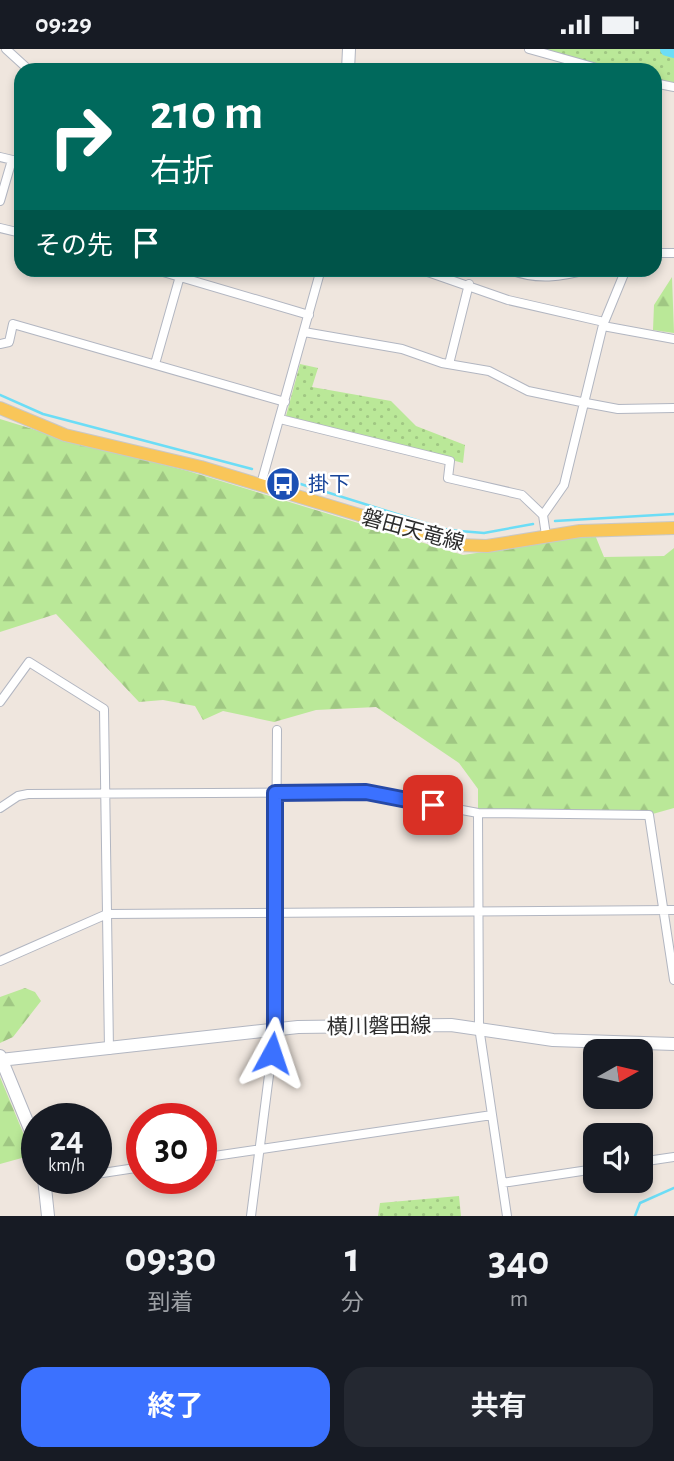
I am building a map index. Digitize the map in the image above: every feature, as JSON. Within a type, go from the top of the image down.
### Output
[{"type":"main road","name":"磐田天竜線","points":[[0,408],[65,435],[261,484],[458,545],[487,545],[546,535],[674,527]]},
{"type":"main road","name":"横川磐田線","points":[[1,1059],[108,1050],[275,1028],[386,1025],[479,1027],[553,1040],[674,1044]]},
{"type":"main road","points":[[1,1059],[21,1107]]},
{"type":"main road","points":[[46,1194],[48,1216]]},
{"type":"street","points":[[6,49],[21,63]]},
{"type":"street","points":[[529,49],[579,63]]},
{"type":"street","points":[[0,201],[14,166]]},
{"type":"street","points":[[155,364],[180,277]]},
{"type":"street","points":[[193,277],[309,315]]},
{"type":"street","points":[[261,484],[319,277]]},
{"type":"street","points":[[445,277],[508,300],[674,338]]},
{"type":"street","points":[[528,277],[562,277]]},
{"type":"street","points":[[546,535],[544,515],[565,485],[572,445],[578,437],[604,324],[623,277]]},
{"type":"street","points":[[449,364],[468,284]]},
{"type":"street","points":[[0,344],[9,342],[13,324],[285,402]]},
{"type":"street","points":[[304,332],[402,349],[449,364],[489,372],[528,391],[586,403],[618,409],[674,408]]},
{"type":"street","points":[[280,419],[450,461],[448,478],[522,495],[544,515]]},
{"type":"street","points":[[0,702],[29,661],[104,709],[108,1050]]},
{"type":"street","points":[[251,1216],[275,1028],[277,730]]},
{"type":"street","points":[[0,808],[18,796],[28,794],[366,792],[478,813],[649,815],[674,980]]},
{"type":"street","points":[[478,813],[479,1027],[507,1216]]},
{"type":"street","points":[[0,961],[107,914],[674,909]]},
{"type":"street","points":[[217,1156],[492,1115]]},
{"type":"street","points":[[653,1160],[674,1157]]},
{"type":"street","points":[[502,1183],[583,1171]]},
{"type":"green space","points":[[525,49],[674,49],[674,84],[662,81],[662,63],[582,63]]},
{"type":"green space","points":[[672,277],[674,333],[653,330],[654,305]]},
{"type":"green space","points":[[300,364],[318,368],[312,387],[391,401],[416,426],[465,445],[463,463],[286,416]]},
{"type":"green space","points":[[0,419],[78,443],[188,471],[463,555],[595,535],[604,557],[664,556],[674,548],[674,808],[649,815],[478,813],[478,789],[459,763],[376,707],[316,710],[274,722],[223,711],[203,720],[195,706],[163,700],[139,702],[56,614],[0,632]]},
{"type":"green space","points":[[25,988],[35,992],[41,1001],[13,1037],[0,1043],[0,997]]},
{"type":"green space","points":[[0,1077],[21,1128],[21,1158],[0,1164]]},
{"type":"green space","points":[[459,1196],[461,1216],[378,1216],[380,1203]]},
{"type":"waterway","points":[[667,49],[674,51]]},
{"type":"waterway","points":[[0,395],[43,414],[252,469]]},
{"type":"waterway","points":[[275,476],[448,530],[484,533],[533,524]]},
{"type":"waterway","points":[[555,521],[674,514]]},
{"type":"waterway","points":[[635,1216],[640,1203],[674,1188]]},
{"type":"place","name":"掛下","points":[[283,484]]},
{"type":"route","points":[[272,1053],[275,1028],[275,793],[366,792],[433,805]]}]
